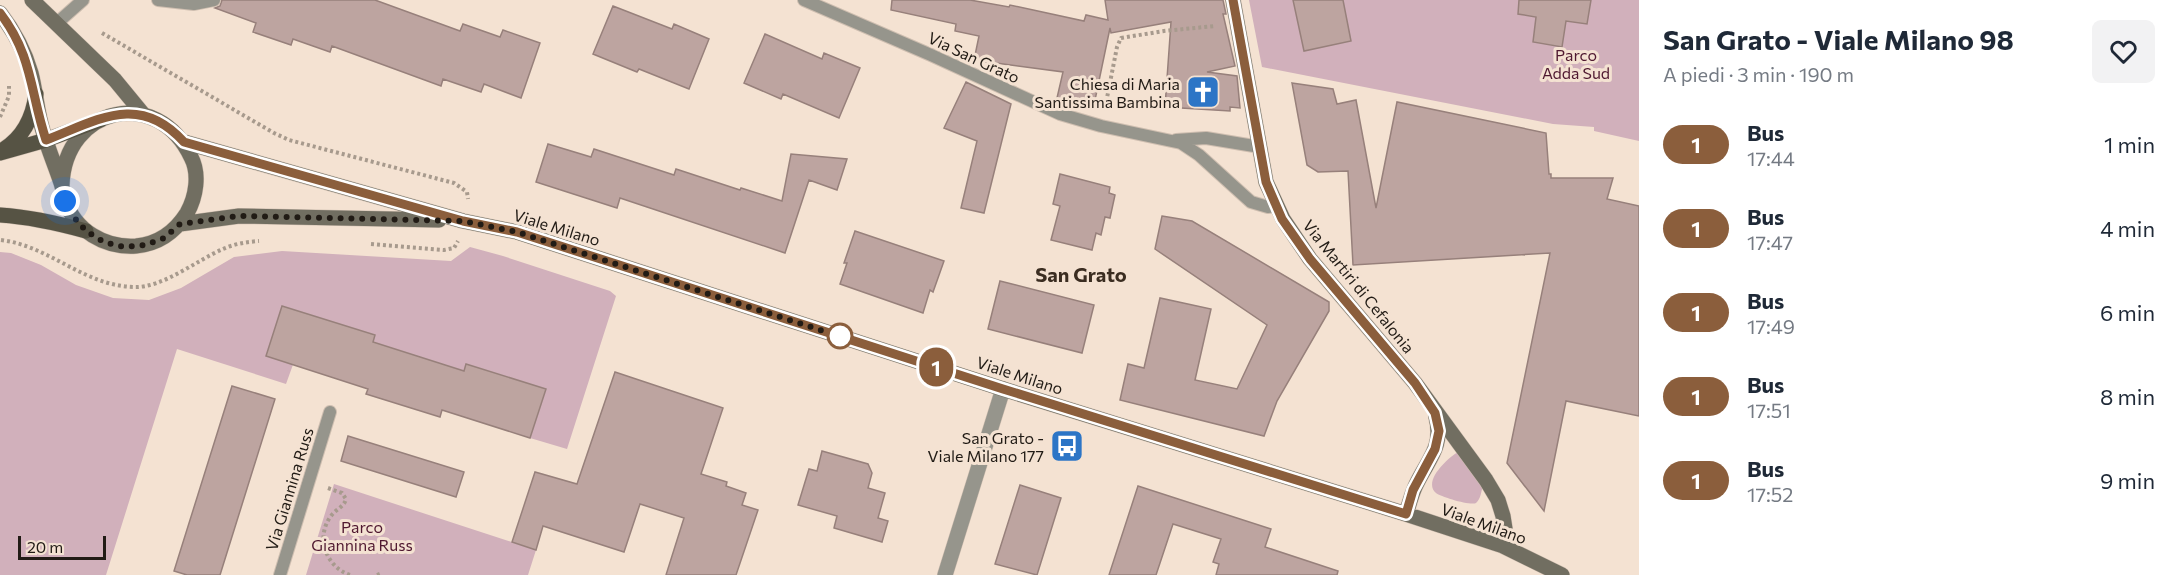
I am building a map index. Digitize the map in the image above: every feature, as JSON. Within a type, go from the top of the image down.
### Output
[{"type":"main road","points":[[0,152],[19,136],[28,122],[34,108],[36,94]]},
{"type":"main road","points":[[0,152],[46,140],[99,120]]},
{"type":"main road","points":[[0,215],[42,220],[86,231]]},
{"type":"street","points":[[32,0],[115,80],[142,114]]},
{"type":"street","name":"Via Martiri di Cefalonia","points":[[1233,0],[1266,182],[1282,219],[1310,259],[1415,383],[1486,480],[1498,500],[1503,516],[1506,535],[1503,546]]},
{"type":"street","points":[[0,13],[22,48],[65,201],[72,215],[86,231],[104,242],[124,247],[145,245],[164,238],[180,224],[191,205],[196,184],[194,162],[184,142],[173,129],[159,120],[142,114],[120,113],[99,120],[82,133],[69,150],[63,169],[62,185]]},
{"type":"street","points":[[184,142],[463,221]]},
{"type":"street","points":[[180,224],[239,216],[463,221]]},
{"type":"street","name":"Viale Milano","points":[[463,221],[517,232],[1003,389],[1406,514],[1503,546],[1562,575]]},
{"type":"street","points":[[945,575],[1003,389]]},
{"type":"street","points":[[1406,514],[1413,490],[1435,449],[1439,431],[1435,413]]},
{"type":"lane","points":[[57,23],[83,0]]},
{"type":"lane","points":[[158,0],[194,4],[214,0]]},
{"type":"lane","name":"Via San Grato","points":[[804,0],[1060,114],[1101,126],[1181,143],[1199,155],[1251,202],[1268,207],[1277,206]]},
{"type":"lane","name":"Via San Grato","points":[[1169,140],[1206,138],[1260,147]]},
{"type":"lane","name":"Via Giannina Russ","points":[[280,575],[330,412]]},
{"type":"path","points":[[72,9],[102,33],[289,140],[409,170],[462,187],[467,192],[469,197],[459,240],[454,248],[444,250],[362,243]]},
{"type":"path","points":[[1101,126],[1117,47],[1121,38],[1237,24]]},
{"type":"path","points":[[0,240],[28,245],[102,282],[136,288],[162,281],[237,244],[268,242]]},
{"type":"path","points":[[308,482],[342,493],[346,499],[344,505],[328,521],[323,544],[330,562],[350,575]]},
{"type":"green space","name":"Parco Adda Sud","points":[[1249,0],[1639,0],[1639,141],[1594,131],[1594,127],[1553,124],[1262,67]]},
{"type":"green space","points":[[470,247],[610,291],[616,296],[567,449],[530,438],[546,389],[466,364],[464,371],[373,342],[375,335],[282,306],[268,351],[295,359],[286,384],[177,349],[106,575],[0,575],[0,252],[11,253],[41,265],[76,285],[113,298],[149,300],[181,288],[234,257],[282,251],[451,261]]},
{"type":"green space","points":[[1458,452],[1483,486],[1480,497],[1473,504],[1450,499],[1436,493],[1433,488],[1432,482],[1438,470]]},
{"type":"green space","name":"Parco Giannina Russ","points":[[334,484],[536,550],[528,575],[306,575]]},
{"type":"building","points":[[222,0],[375,0],[460,31],[463,24],[500,37],[503,30],[540,43],[521,98],[484,84],[481,92],[443,79],[441,86],[332,46],[330,52],[293,39],[291,45],[253,32],[256,23],[215,8],[220,6]]},
{"type":"building","points":[[892,0],[970,0],[1009,7],[1010,5],[1084,21],[1086,15],[1108,20],[1105,0],[1223,0],[1226,14],[1223,14],[1235,66],[1207,72],[1237,76],[1240,108],[1230,107],[1230,111],[1165,107],[1171,22],[1111,33],[1110,28],[1094,105],[1057,98],[1063,72],[974,60],[979,36],[955,31],[956,24],[891,10]]},
{"type":"building","points":[[1293,0],[1343,0],[1351,41],[1304,51]]},
{"type":"building","points":[[1519,0],[1591,0],[1587,24],[1566,21],[1562,47],[1533,42],[1536,17],[1518,14]]},
{"type":"building","points":[[613,6],[672,29],[674,24],[709,39],[689,89],[639,69],[637,72],[593,54]]},
{"type":"building","points":[[765,34],[822,59],[824,53],[860,68],[839,118],[783,94],[781,99],[744,83]]},
{"type":"building","points":[[966,82],[1011,104],[984,213],[961,208],[977,141],[944,128]]},
{"type":"building","points":[[1292,83],[1333,89],[1337,104],[1356,100],[1376,208],[1397,102],[1546,133],[1551,178],[1613,178],[1607,199],[1639,206],[1639,416],[1566,401],[1544,511],[1507,463],[1550,253],[1353,265],[1348,171],[1318,172],[1307,165]]},
{"type":"building","points":[[548,144],[591,157],[594,149],[674,175],[676,169],[782,201],[791,154],[847,159],[837,190],[809,180],[785,253],[620,198],[617,208],[536,182]]},
{"type":"building","points":[[1060,174],[1110,187],[1109,193],[1115,195],[1110,218],[1105,217],[1101,235],[1096,233],[1092,250],[1051,240],[1060,206],[1053,204]]},
{"type":"building","points":[[1162,216],[1192,221],[1329,302],[1329,311],[1277,401],[1264,436],[1120,400],[1128,364],[1144,368],[1160,298],[1211,309],[1195,380],[1237,389],[1267,325],[1155,249]]},
{"type":"building","points":[[855,231],[944,261],[933,292],[930,290],[923,313],[840,284],[847,263],[844,263]]},
{"type":"building","points":[[1000,281],[1094,305],[1082,353],[988,329]]},
{"type":"building","points":[[282,306],[375,335],[373,342],[464,371],[466,364],[546,389],[530,438],[442,410],[440,417],[366,394],[368,389],[266,356]]},
{"type":"building","points":[[615,372],[723,408],[701,474],[727,482],[726,486],[746,493],[742,505],[758,510],[736,575],[666,575],[684,518],[640,504],[624,552],[543,526],[536,550],[512,542],[535,472],[577,484]]},
{"type":"building","points":[[232,386],[275,399],[220,575],[187,575],[174,571]]},
{"type":"building","points":[[348,436],[464,472],[456,497],[341,461]]},
{"type":"building","points":[[822,451],[868,464],[872,473],[868,488],[885,493],[878,518],[888,521],[882,542],[834,528],[837,516],[798,505],[809,469],[817,471]]},
{"type":"building","points":[[1020,485],[1061,498],[1037,575],[995,564]]},
{"type":"building","points":[[1138,486],[1271,529],[1265,547],[1338,571],[1337,575],[1216,575],[1219,564],[1213,562],[1221,539],[1173,524],[1156,575],[1109,575]]},
{"type":"bus line","name":"1","points":[[0,13],[22,48],[36,94],[46,140],[120,113],[142,114],[159,120],[173,129],[184,142],[463,221],[517,232],[1003,389],[1406,514],[1413,490],[1435,449],[1439,431],[1435,413],[1415,383],[1310,259],[1282,219],[1266,182],[1233,0]]},
{"type":"place","name":"Chiesa di Maria Santissima Bambina","points":[[1203,92]]},
{"type":"place","name":"San Grato - Viale Milano 177","points":[[1067,446]]},
{"type":"district","name":"San Grato","points":[[1081,274]]},
{"type":"route","points":[[65,201],[72,215],[86,231],[104,242],[124,247],[145,245],[164,238],[180,224],[239,216],[463,221],[517,232],[842,337],[840,336]]}]
